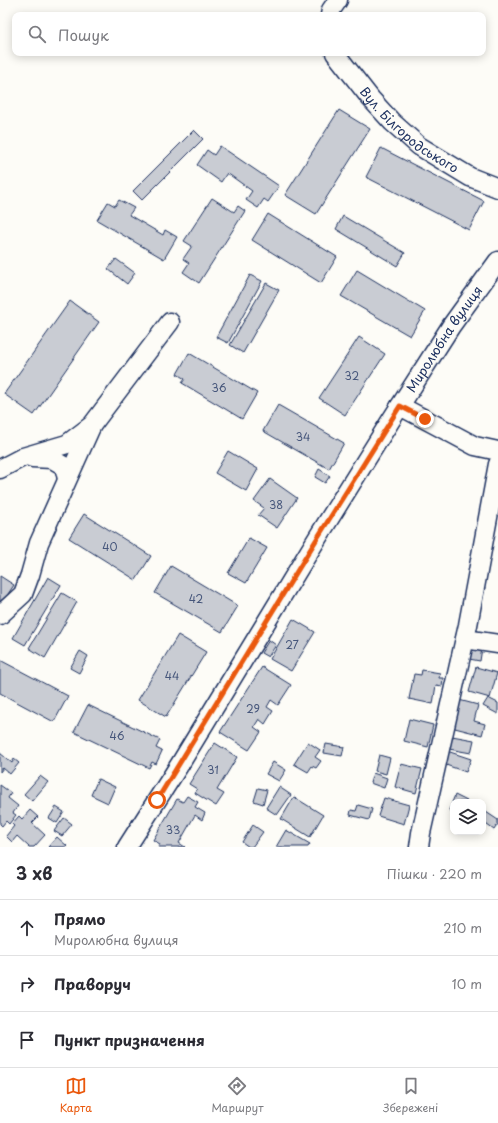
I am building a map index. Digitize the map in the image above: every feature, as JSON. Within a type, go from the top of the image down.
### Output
[{"type":"street","points":[[331,12],[338,0]]},
{"type":"street","name":"Вул. Білгородського","points":[[337,56],[371,99],[392,122],[419,146],[470,177],[498,188]]},
{"type":"street","name":"Миролюбна вулиця","points":[[127,847],[180,764],[318,537],[400,406],[451,326],[498,261]]},
{"type":"street","points":[[0,615],[23,594],[39,543],[92,425],[170,322]]},
{"type":"street","points":[[400,406],[475,446],[498,451]]},
{"type":"street","points":[[0,469],[23,457],[68,444],[92,425]]},
{"type":"street","points":[[23,457],[52,459],[64,466],[67,479]]},
{"type":"street","points":[[419,847],[420,833],[465,639],[498,464]]},
{"type":"street","points":[[465,639],[498,644]]},
{"type":"building","points":[[339,110],[370,129],[316,214],[285,195]]},
{"type":"building","points":[[194,130],[203,139],[142,200],[133,191]]},
{"type":"building","points":[[220,146],[279,186],[268,202],[264,199],[258,208],[246,200],[252,191],[227,173],[221,182],[197,165],[207,150],[214,155]]},
{"type":"building","points":[[381,148],[484,201],[469,230],[366,177]]},
{"type":"building","points":[[212,198],[234,212],[238,206],[245,211],[199,283],[183,272],[189,263],[183,259],[192,246],[184,241]]},
{"type":"building","points":[[119,200],[134,208],[129,215],[163,235],[165,230],[177,237],[164,259],[97,220],[108,202],[115,206]]},
{"type":"building","points":[[268,214],[337,257],[321,283],[252,240]]},
{"type":"building","points":[[343,216],[405,253],[397,266],[336,229]]},
{"type":"building","points":[[116,259],[135,273],[127,284],[108,269]]},
{"type":"building","points":[[357,270],[425,311],[410,336],[341,296]]},
{"type":"building","points":[[250,275],[262,281],[228,343],[216,337]]},
{"type":"building","points":[[266,283],[279,290],[243,353],[230,345]]},
{"type":"building","points":[[70,301],[99,322],[34,415],[4,394]]},
{"type":"building","points":[[359,337],[385,354],[345,415],[319,398]]},
{"type":"building","points":[[189,353],[257,393],[242,419],[182,383],[185,379],[177,374]]},
{"type":"building","points":[[278,405],[344,443],[329,469],[263,431]]},
{"type":"building","points":[[228,451],[258,469],[246,491],[215,473]]},
{"type":"building","points":[[319,469],[330,476],[325,483],[315,477]]},
{"type":"building","points":[[270,479],[297,498],[277,528],[258,515],[264,508],[254,501]]},
{"type":"building","points":[[84,514],[151,556],[136,580],[69,538]]},
{"type":"building","points":[[249,538],[267,548],[246,583],[228,573]]},
{"type":"building","points":[[171,566],[238,606],[222,632],[155,593]]},
{"type":"building","points":[[0,576],[14,585],[0,606]]},
{"type":"building","points":[[48,577],[61,585],[25,645],[13,638]]},
{"type":"building","points":[[62,593],[77,602],[45,658],[29,648]]},
{"type":"building","points":[[293,619],[315,632],[291,671],[270,659]]},
{"type":"building","points":[[178,635],[206,652],[166,717],[138,700]]},
{"type":"building","points":[[269,640],[276,645],[268,657],[261,653]]},
{"type":"building","points":[[471,647],[482,648],[480,661],[469,659]]},
{"type":"building","points":[[80,651],[88,656],[79,673],[70,668]]},
{"type":"building","points":[[0,660],[68,696],[54,722],[0,693]]},
{"type":"building","points":[[262,667],[291,685],[278,705],[271,700],[267,707],[273,711],[265,724],[259,719],[254,727],[261,732],[249,750],[220,732]]},
{"type":"building","points":[[476,667],[497,673],[490,698],[469,692]]},
{"type":"building","points":[[422,670],[440,673],[439,678],[443,678],[442,686],[436,685],[433,704],[409,699],[414,674],[421,675]]},
{"type":"building","points":[[488,698],[498,703],[498,714],[483,706]]},
{"type":"building","points":[[459,700],[478,705],[474,721],[485,724],[482,735],[451,727]]},
{"type":"building","points":[[88,705],[160,740],[156,748],[162,751],[156,764],[152,762],[149,768],[74,732]]},
{"type":"building","points":[[409,719],[433,725],[428,747],[404,741]]},
{"type":"building","points":[[452,736],[474,740],[471,753],[449,749]]},
{"type":"building","points":[[308,742],[320,750],[315,757],[321,761],[316,768],[312,766],[308,772],[294,764]]},
{"type":"building","points":[[215,743],[237,757],[217,790],[224,794],[216,806],[195,793],[197,789],[189,784]]},
{"type":"building","points":[[326,744],[344,747],[342,756],[324,753]]},
{"type":"building","points":[[447,751],[471,759],[466,772],[443,764]]},
{"type":"building","points":[[0,753],[12,763],[14,759],[19,763],[10,774],[3,768],[0,772]]},
{"type":"building","points":[[379,755],[390,758],[386,774],[375,771]]},
{"type":"building","points":[[273,762],[286,770],[279,781],[266,774]]},
{"type":"building","points":[[401,764],[422,769],[416,793],[395,787]]},
{"type":"building","points":[[373,773],[387,778],[384,788],[370,783]]},
{"type":"building","points":[[40,776],[48,782],[32,801],[24,794]]},
{"type":"building","points":[[98,779],[115,787],[108,803],[91,795]]},
{"type":"building","points":[[0,785],[11,793],[8,798],[18,806],[13,813],[16,815],[9,824],[6,821],[2,826],[0,824]]},
{"type":"building","points":[[279,787],[291,795],[277,815],[266,808]]},
{"type":"building","points":[[258,788],[267,790],[263,804],[254,801]]},
{"type":"building","points":[[455,795],[463,799],[453,799]]},
{"type":"building","points":[[187,796],[198,802],[195,807],[205,813],[202,820],[195,815],[179,843],[185,847],[158,847],[160,844],[153,840],[177,799],[183,802]]},
{"type":"building","points":[[294,797],[323,815],[310,837],[281,819]]},
{"type":"building","points":[[384,798],[409,805],[404,824],[378,816]]},
{"type":"building","points":[[358,805],[372,809],[369,820],[350,815],[351,810],[356,811]]},
{"type":"building","points":[[56,807],[64,812],[57,823],[49,818]]},
{"type":"building","points":[[30,810],[38,817],[32,823],[45,835],[34,847],[29,847],[17,836],[12,842],[6,836],[14,826],[12,824],[19,816],[22,819]]},
{"type":"building","points":[[486,812],[498,820],[498,824],[494,830],[486,824]]},
{"type":"building","points":[[64,818],[72,824],[62,836],[54,831]]},
{"type":"building","points":[[253,825],[263,832],[252,847],[249,847],[242,842]]},
{"type":"building","points":[[286,830],[310,844],[308,847],[276,847]]},
{"type":"building","points":[[57,837],[67,846],[48,847]]},
{"type":"route","points":[[157,800],[400,406],[425,419]]}]
